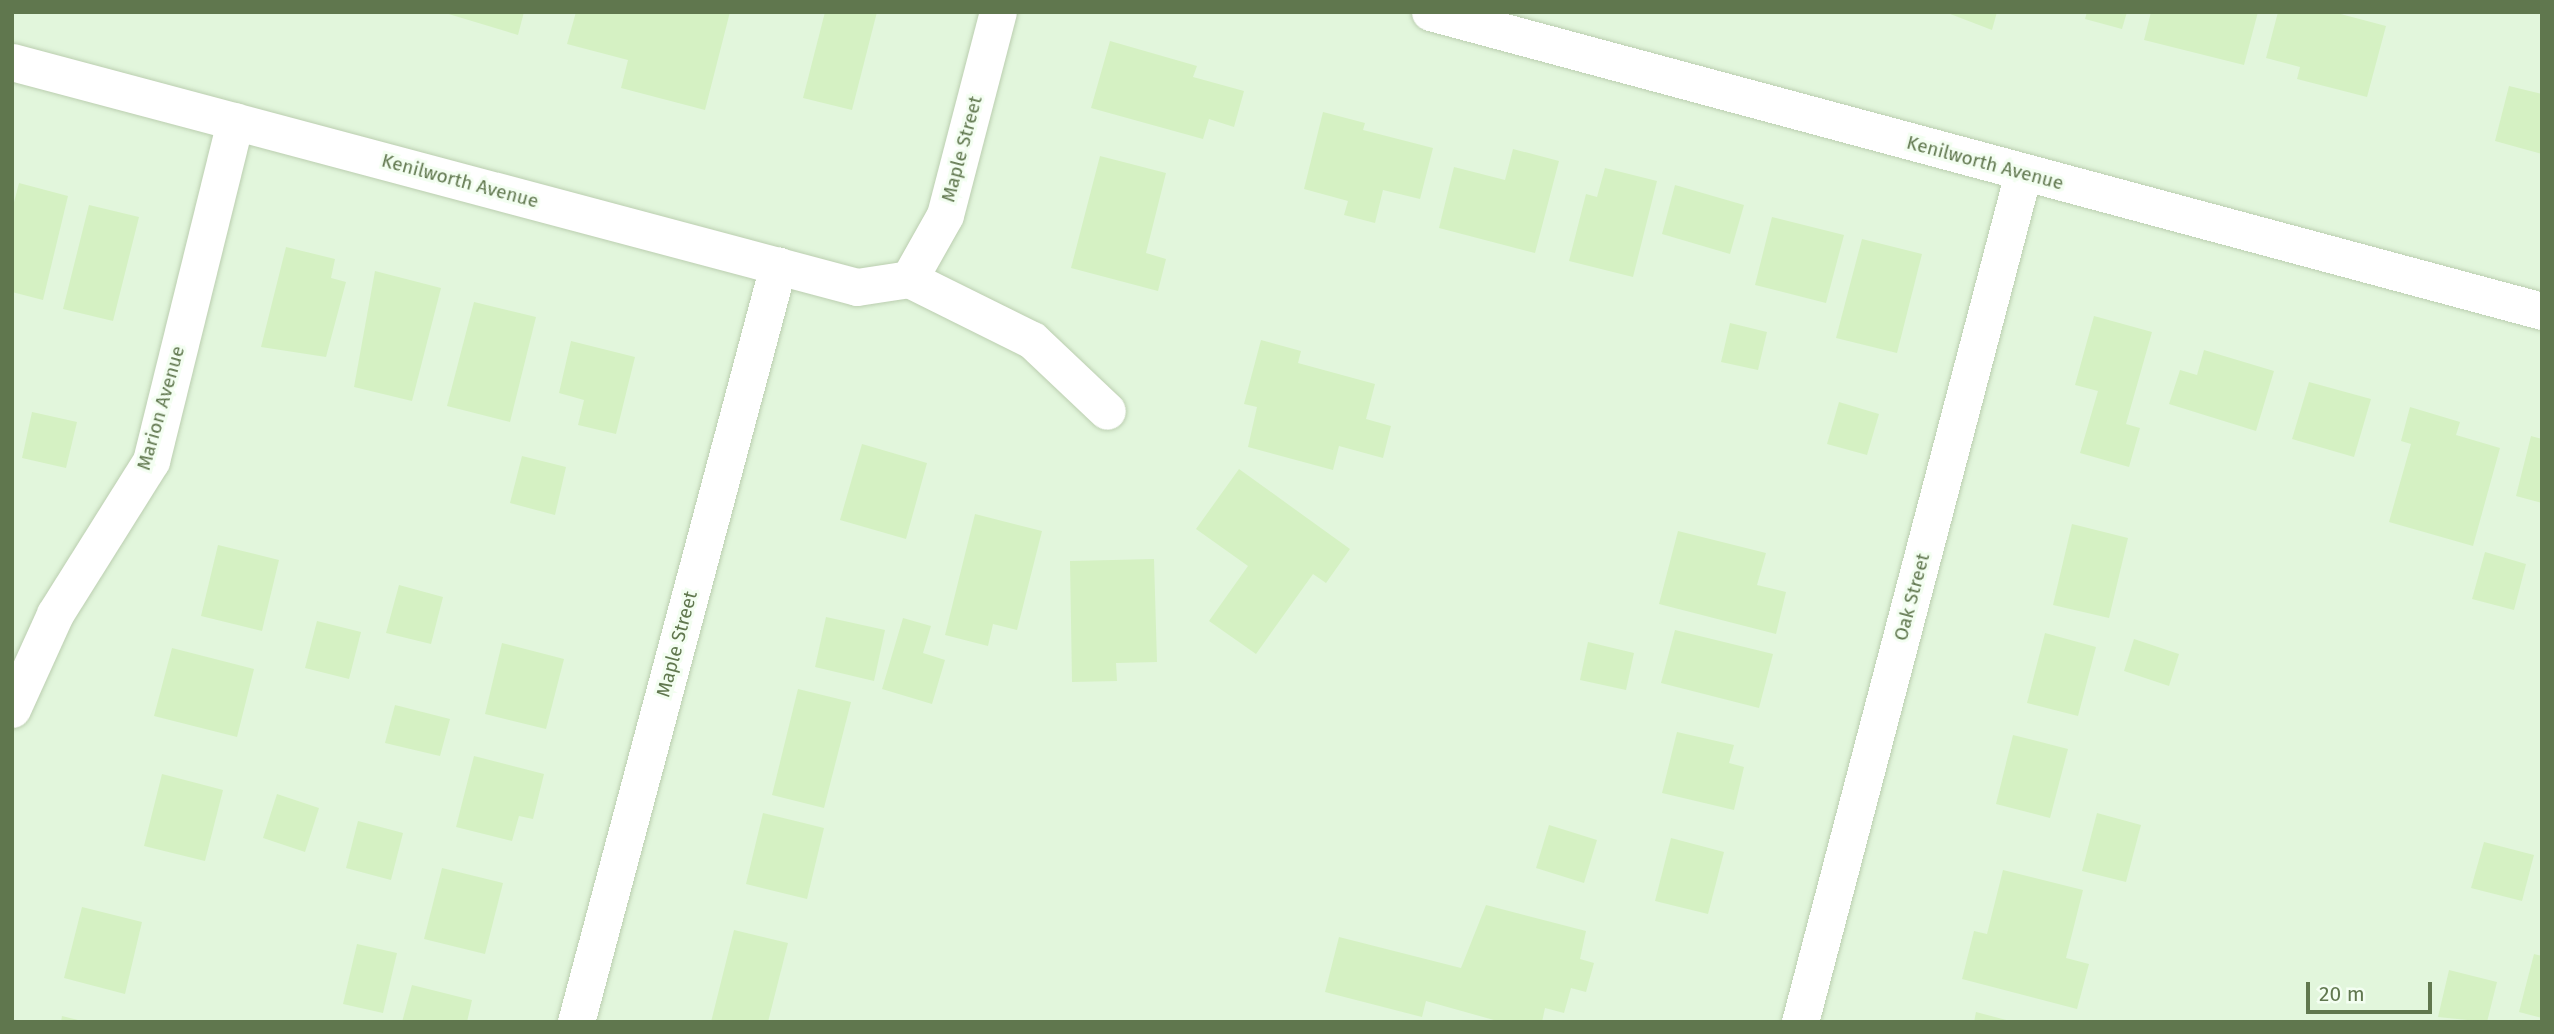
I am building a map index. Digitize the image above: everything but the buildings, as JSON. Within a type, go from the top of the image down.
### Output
[{"type":"street","name":"Maple Street","points":[[909,279],[945,215],[998,12]]},
{"type":"street","name":"Kenilworth Avenue","points":[[1430,12],[2542,311]]},
{"type":"street","name":"Kenilworth Avenue","points":[[12,62],[856,287],[909,279]]},
{"type":"street","name":"Marion Avenue","points":[[12,709],[55,614],[151,461],[235,121]]},
{"type":"street","name":"Oak Street","points":[[1800,1022],[2023,173]]},
{"type":"street","name":"Maple Street","points":[[576,1022],[778,266]]},
{"type":"street","points":[[909,279],[1032,340],[1107,411]]},
{"type":"shaded area","points":[[12,12],[2542,12],[2542,1022],[12,1022]]}]
